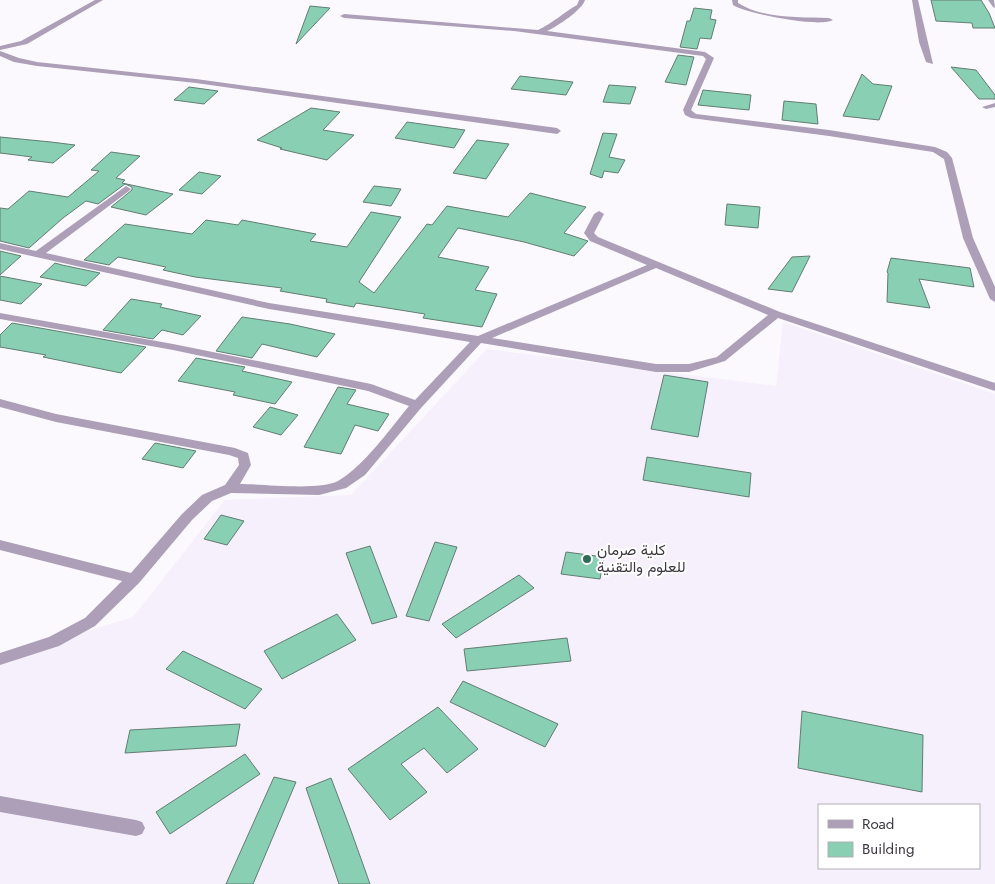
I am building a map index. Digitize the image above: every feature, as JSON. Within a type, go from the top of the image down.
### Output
[{"type":"street","points":[[0,48],[13,47],[28,42],[55,24],[100,0]]},
{"type":"street","points":[[540,32],[558,23],[568,13],[580,6],[582,0]]},
{"type":"street","points":[[735,0],[734,4],[745,10],[781,16],[829,20]]},
{"type":"street","points":[[915,0],[923,42],[930,62]]},
{"type":"street","points":[[991,0],[995,6]]},
{"type":"street","points":[[344,16],[465,24],[705,54],[710,58],[687,110],[688,114],[829,133],[935,150],[948,158],[968,238],[995,299]]},
{"type":"street","points":[[0,53],[17,60],[37,64],[196,81],[557,131]]},
{"type":"street","points":[[38,254],[126,189]]},
{"type":"street","points":[[599,214],[589,233],[594,239],[776,314],[995,387]]},
{"type":"street","points":[[0,246],[270,306],[656,368],[689,368],[721,359],[776,314]]},
{"type":"street","points":[[0,659],[38,648],[71,634],[90,622],[134,579],[187,517],[207,498],[230,488],[319,490],[341,485],[360,472],[417,405],[478,340],[655,265]]},
{"type":"street","points":[[0,316],[173,347],[371,388],[417,405]]},
{"type":"street","points":[[0,403],[56,418],[231,451],[244,456],[245,465],[230,488]]},
{"type":"street","points":[[0,545],[134,579]]},
{"type":"street","points":[[0,804],[136,828]]},
{"type":"shaded area","name":"كلية صرمان للعلوم والتقنية","points":[[783,322],[995,394],[995,884],[0,884],[0,658],[133,617],[225,500],[351,495],[487,349],[776,386]]},
{"type":"building","points":[[931,0],[981,0],[995,28],[973,28],[972,23],[936,21]]},
{"type":"building","points":[[310,6],[330,8],[296,44]]},
{"type":"building","points":[[694,8],[712,10],[710,19],[716,20],[711,39],[700,38],[697,49],[680,47],[687,21],[690,21]]},
{"type":"building","points":[[678,55],[694,57],[686,85],[665,82]]},
{"type":"building","points":[[951,67],[976,70],[995,95],[995,99],[979,99]]},
{"type":"building","points":[[862,74],[873,84],[892,86],[879,120],[843,116]]},
{"type":"building","points":[[520,76],[573,82],[566,95],[511,89]]},
{"type":"building","points":[[609,85],[636,87],[630,104],[603,102]]},
{"type":"building","points":[[189,87],[218,91],[204,104],[174,100]]},
{"type":"building","points":[[703,90],[751,95],[749,110],[698,105]]},
{"type":"building","points":[[784,101],[816,104],[818,124],[782,120]]},
{"type":"building","points":[[311,108],[340,112],[323,130],[354,135],[327,160],[280,149],[282,148],[257,140]]},
{"type":"building","points":[[407,122],[465,130],[454,148],[395,138]]},
{"type":"building","points":[[603,133],[617,134],[609,157],[625,160],[618,173],[604,171],[602,178],[590,174]]},
{"type":"building","points":[[0,137],[75,145],[53,163],[28,160],[32,157],[0,153]]},
{"type":"building","points":[[477,140],[509,144],[486,179],[453,173]]},
{"type":"building","points":[[111,152],[140,156],[116,178],[125,180],[122,183],[173,194],[146,215],[111,207],[132,190],[132,187],[125,184],[98,204],[86,201],[63,218],[29,248],[0,241],[0,208],[8,209],[29,191],[68,197],[99,171],[91,170]]},
{"type":"building","points":[[199,172],[221,176],[202,194],[179,190]]},
{"type":"building","points":[[374,186],[401,189],[391,206],[363,202]]},
{"type":"building","points":[[530,193],[586,207],[564,233],[588,241],[574,256],[524,242],[458,228],[438,257],[489,267],[475,290],[497,294],[482,327],[423,318],[425,314],[356,303],[354,307],[326,302],[327,299],[280,291],[282,288],[195,277],[163,270],[166,267],[118,257],[109,265],[84,260],[125,224],[192,234],[206,220],[238,225],[242,220],[316,234],[310,241],[347,247],[371,212],[401,217],[359,282],[374,293],[427,224],[432,225],[447,206],[508,217]]},
{"type":"building","points":[[727,204],[760,207],[758,228],[725,225]]},
{"type":"building","points":[[0,251],[21,256],[0,275]]},
{"type":"building","points":[[810,256],[792,292],[768,289],[792,257]]},
{"type":"building","points":[[891,258],[970,268],[974,287],[919,279],[930,308],[887,302],[887,272]]},
{"type":"building","points":[[55,263],[100,273],[86,286],[40,277]]},
{"type":"building","points":[[0,276],[42,284],[21,304],[0,300]]},
{"type":"building","points":[[131,299],[162,304],[160,307],[201,316],[183,335],[162,330],[153,339],[103,330]]},
{"type":"building","points":[[242,317],[290,324],[335,334],[317,357],[262,344],[252,358],[216,351]]},
{"type":"building","points":[[12,323],[146,347],[121,373],[43,357],[46,355],[0,347],[0,335]]},
{"type":"building","points":[[196,358],[245,367],[242,371],[292,382],[275,404],[233,395],[235,392],[178,381]]},
{"type":"building","points":[[664,375],[708,382],[698,437],[651,429]]},
{"type":"building","points":[[338,387],[356,390],[347,404],[389,414],[378,431],[355,425],[341,454],[304,447]]},
{"type":"building","points":[[270,407],[298,415],[281,435],[253,427]]},
{"type":"building","points":[[155,443],[196,451],[183,468],[142,459]]},
{"type":"building","points":[[647,457],[751,473],[749,497],[643,480]]},
{"type":"building","points":[[221,515],[244,521],[227,545],[204,539]]},
{"type":"building","points":[[435,542],[457,547],[429,621],[406,616]]},
{"type":"building","points":[[370,546],[397,617],[372,624],[346,553]]},
{"type":"building","points":[[566,552],[604,557],[600,579],[561,574]]},
{"type":"building","points":[[519,575],[534,588],[456,638],[442,624]]},
{"type":"building","points":[[337,614],[356,640],[282,679],[264,651]]},
{"type":"building","points":[[567,638],[571,661],[467,671],[464,649]]},
{"type":"building","points":[[183,651],[262,689],[245,709],[166,669]]},
{"type":"building","points":[[463,681],[558,724],[545,747],[450,702]]},
{"type":"building","points":[[438,707],[478,749],[447,773],[424,748],[401,764],[427,792],[390,820],[348,769]]},
{"type":"building","points":[[802,711],[923,735],[922,792],[798,768]]},
{"type":"building","points":[[240,724],[236,746],[125,753],[130,730]]},
{"type":"building","points":[[245,754],[260,774],[170,834],[156,812]]},
{"type":"building","points":[[274,777],[296,782],[253,884],[226,884]]},
{"type":"building","points":[[331,778],[370,884],[339,884],[306,788]]},
{"type":"place","name":"كلية صرمان للعلوم والتقنية","points":[[587,559]]}]
